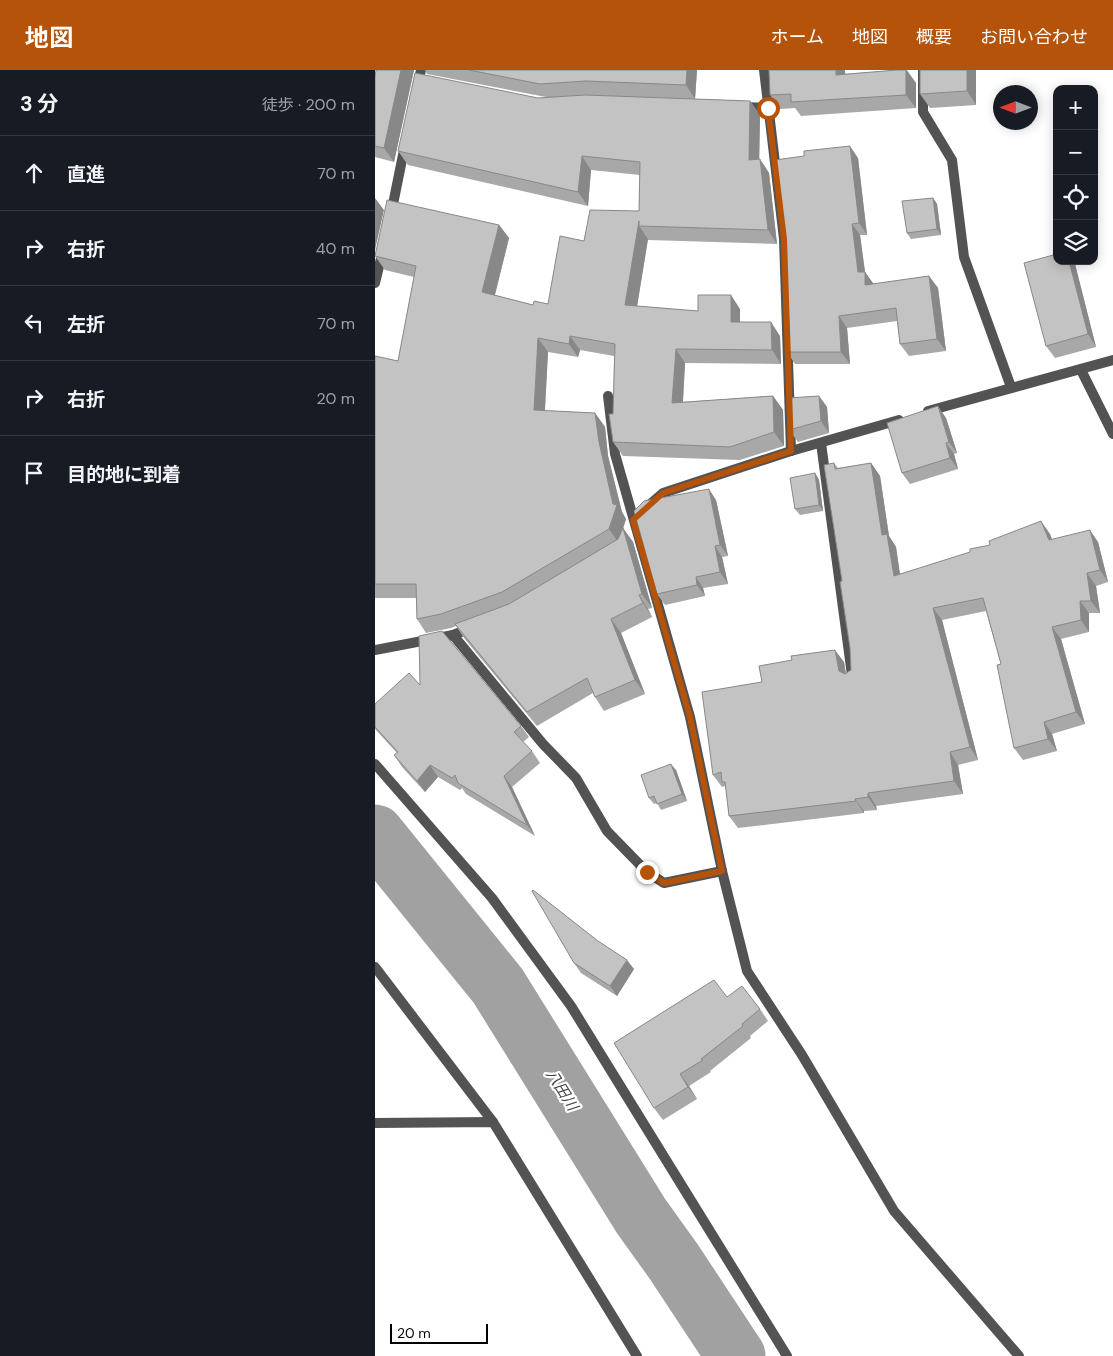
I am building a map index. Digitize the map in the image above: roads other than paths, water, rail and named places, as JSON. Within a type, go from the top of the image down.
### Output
[{"type":"street","points":[[765,70],[784,239],[791,451]]},
{"type":"street","points":[[923,70],[923,112],[952,160],[964,257],[1011,387]]},
{"type":"street","points":[[415,98],[423,77]]},
{"type":"street","points":[[730,107],[768,108]]},
{"type":"street","points":[[389,220],[407,136]]},
{"type":"street","points":[[375,283],[385,239]]},
{"type":"street","points":[[627,538],[633,520],[663,493],[791,451],[1011,387],[1113,360]]},
{"type":"street","points":[[1081,370],[1113,434]]},
{"type":"street","points":[[608,396],[615,454],[690,717],[722,871],[747,971],[802,1055],[894,1211],[1019,1356]]},
{"type":"street","points":[[821,443],[853,678]]},
{"type":"street","points":[[375,650],[453,635],[479,625]]},
{"type":"street","points":[[453,635],[543,744],[575,778],[607,831],[647,872],[664,883],[722,871]]},
{"type":"street","points":[[375,764],[492,898],[571,1006],[787,1356]]},
{"type":"street","points":[[375,967],[493,1122],[637,1356]]},
{"type":"street","points":[[375,1123],[493,1122]]},
{"type":"waterway","name":"八田川","points":[[375,834],[498,986],[641,1216],[736,1356]]}]
